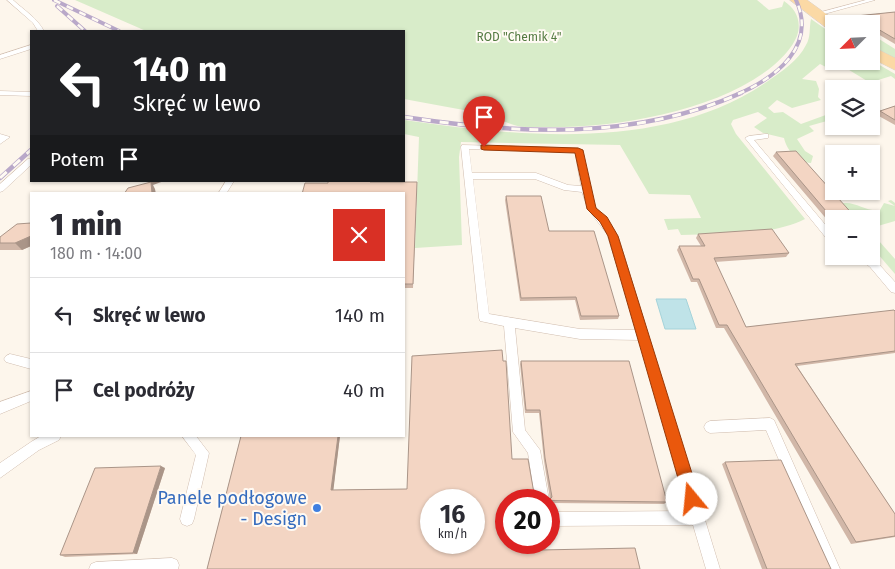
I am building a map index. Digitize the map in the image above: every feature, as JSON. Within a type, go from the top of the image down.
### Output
[{"type":"main road","points":[[797,0],[825,20]]},
{"type":"main road","points":[[880,56],[895,65]]},
{"type":"lane","points":[[10,0],[20,11],[28,15],[39,30]]},
{"type":"lane","points":[[817,14],[872,0]]},
{"type":"lane","points":[[0,57],[30,47]]},
{"type":"lane","points":[[0,92],[30,94]]},
{"type":"lane","points":[[0,136],[6,137],[0,142]]},
{"type":"lane","points":[[765,136],[749,138],[825,231]]},
{"type":"lane","points":[[643,335],[580,334],[484,318],[465,147],[578,150],[592,209],[603,220],[613,236],[643,335],[697,518],[713,569]]},
{"type":"lane","points":[[0,189],[30,162]]},
{"type":"lane","points":[[469,176],[536,176],[567,188],[587,189]]},
{"type":"lane","points":[[874,265],[895,289]]},
{"type":"lane","points":[[509,323],[519,432],[534,450],[540,489]]},
{"type":"lane","points":[[10,359],[30,364]]},
{"type":"lane","points":[[0,408],[30,396]]},
{"type":"lane","points":[[710,427],[770,424],[833,569]]},
{"type":"lane","points":[[0,471],[35,446],[53,437]]},
{"type":"lane","points":[[186,519],[203,452],[189,437]]},
{"type":"lane","points":[[560,519],[697,518]]},
{"type":"lane","points":[[96,569],[172,567]]},
{"type":"green space","name":"ROD \"Chemik 4\"","points":[[75,0],[757,0],[769,10],[782,7],[784,1],[795,12],[799,25],[793,44],[774,65],[751,81],[724,95],[694,106],[631,121],[568,127],[520,127],[486,114],[405,99],[405,30],[144,30]]},
{"type":"green space","points":[[811,19],[825,29],[825,66],[820,64],[802,79],[816,81],[819,89],[818,97],[821,100],[792,108],[777,100],[768,108],[774,113],[783,112],[801,124],[825,115],[825,122],[809,126],[814,131],[797,139],[805,151],[813,156],[811,163],[793,155],[784,138],[763,133],[754,127],[767,118],[758,112],[733,120],[731,124],[736,134],[805,219],[777,229],[728,234],[681,235],[678,229],[668,230],[664,219],[701,218],[690,195],[649,194],[620,145],[461,142],[459,157],[462,245],[415,248],[419,137],[405,134],[405,120],[495,131],[543,134],[639,129],[684,119],[728,104],[768,81],[784,69],[799,56],[808,42]]},
{"type":"green space","points":[[880,40],[895,49],[895,60],[880,51]]},
{"type":"green space","points":[[880,65],[895,74],[895,79],[891,76],[878,80],[865,80],[849,70],[880,70]]},
{"type":"green space","points":[[891,200],[895,203],[895,206],[888,201]]},
{"type":"green space","points":[[843,203],[854,204],[869,210],[842,210],[838,205]]},
{"type":"green space","points":[[884,203],[895,206],[895,221],[880,225],[880,210]]},
{"type":"green space","points":[[880,242],[895,259],[895,274],[880,256]]},
{"type":"water","points":[[656,299],[686,299],[696,329],[665,329]]},
{"type":"building","points":[[895,12],[895,39],[880,30],[880,15],[866,15]]},
{"type":"building","points":[[895,106],[895,120],[880,111]]},
{"type":"building","points":[[796,151],[825,183],[825,200],[840,200],[849,210],[825,210],[776,152]]},
{"type":"building","points":[[151,182],[152,192],[125,192],[128,188]]},
{"type":"building","points":[[417,182],[413,284],[405,284],[405,192],[303,192],[305,183]]},
{"type":"building","points":[[506,196],[541,196],[549,231],[594,231],[619,316],[581,316],[576,297],[521,298]]},
{"type":"building","points":[[30,223],[30,236],[15,243],[0,243],[0,237],[17,224]]},
{"type":"building","points":[[772,229],[789,253],[714,258],[746,327],[895,311],[895,351],[795,364],[895,514],[895,536],[856,542],[727,325],[719,325],[699,279],[693,279],[679,246],[705,246],[698,234]]},
{"type":"building","points":[[502,350],[503,361],[506,361],[512,459],[528,459],[533,489],[495,489],[495,554],[560,554],[560,550],[635,548],[640,569],[207,569],[241,437],[338,437],[331,490],[407,489],[412,356]]},
{"type":"building","points":[[521,361],[629,361],[667,502],[560,501],[560,489],[551,489],[540,410],[526,410]]},
{"type":"building","points":[[781,460],[831,569],[767,569],[725,462]]},
{"type":"building","points":[[161,466],[133,553],[60,555],[95,468]]},
{"type":"railway","points":[[54,0],[117,30]]},
{"type":"railway","points":[[738,94],[766,79],[790,58],[801,32],[801,17],[796,0]]},
{"type":"railway","points":[[57,6],[84,30]]},
{"type":"railway","points":[[405,117],[446,123],[532,130],[617,126],[659,119],[700,109],[741,93]]},
{"type":"railway","points":[[0,178],[30,151]]},
{"type":"place","name":"Panele podłogowe - Design","points":[[317,508]]},
{"type":"route","points":[[484,147],[578,150],[592,209],[603,220],[613,236],[692,499]]}]
